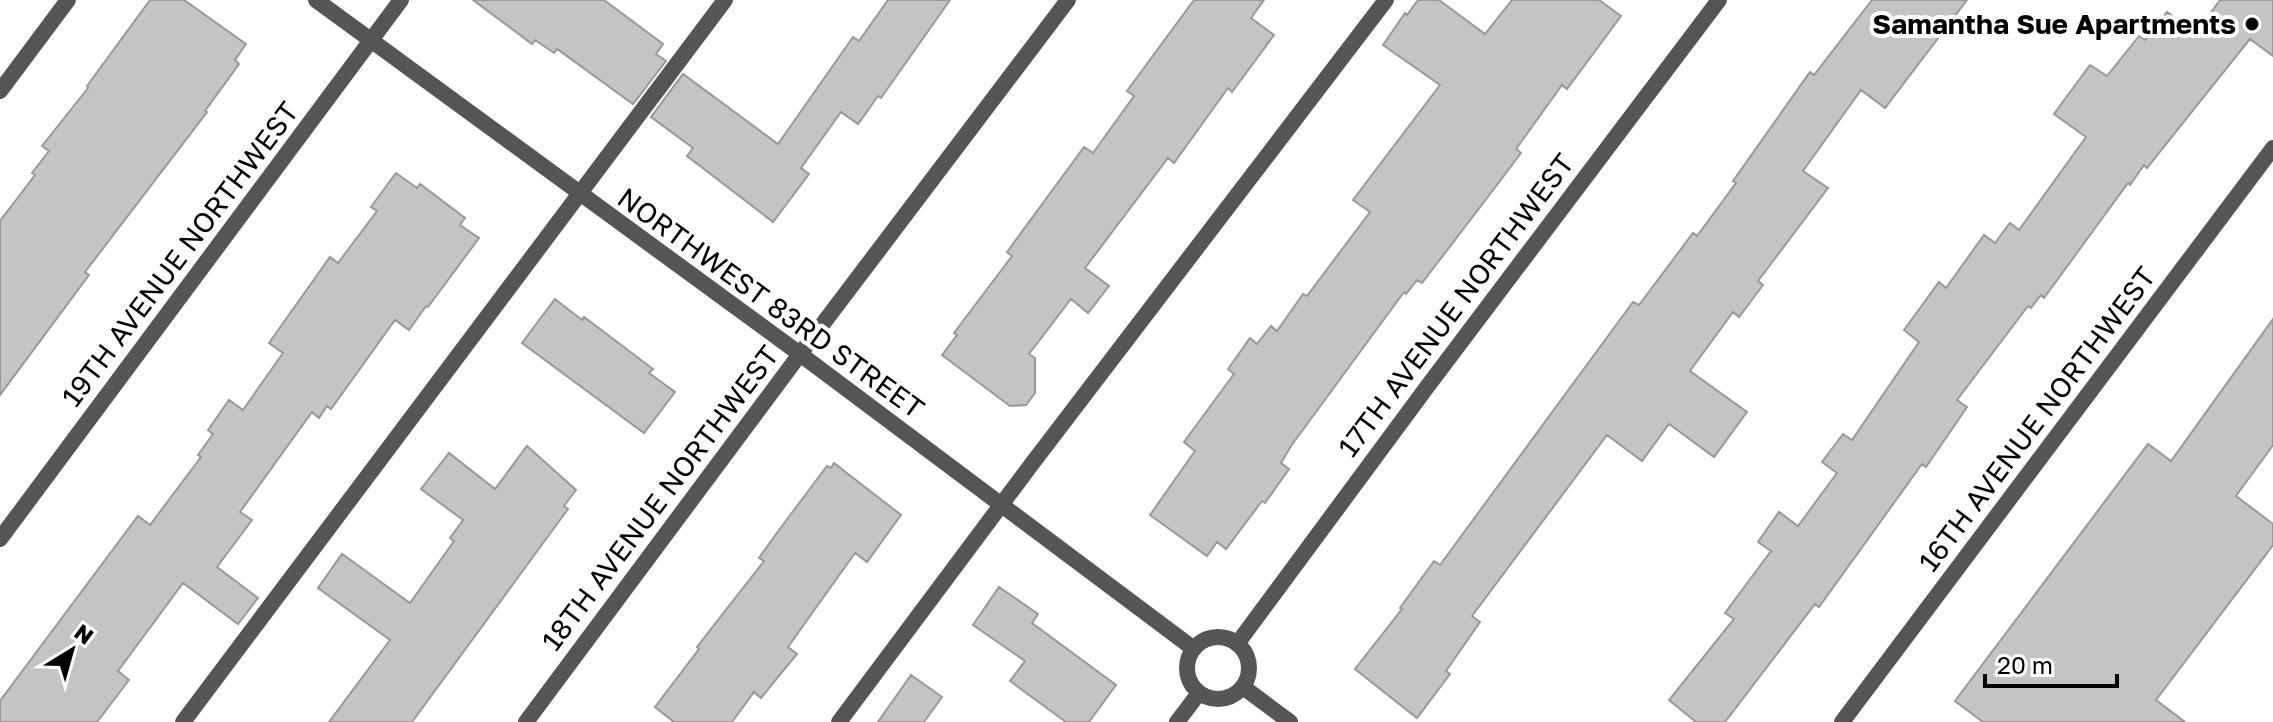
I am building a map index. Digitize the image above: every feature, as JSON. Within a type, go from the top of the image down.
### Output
[{"type":"street","points":[[0,91],[68,0]]},
{"type":"street","name":"NORTHWEST 83RD STREET","points":[[316,0],[800,354],[1194,649]]},
{"type":"street","name":"19TH AVENUE NORTHWEST","points":[[0,539],[401,0]]},
{"type":"street","points":[[183,722],[725,0]]},
{"type":"street","name":"18TH AVENUE NORTHWEST","points":[[526,722],[1068,0]]},
{"type":"street","points":[[839,722],[1386,0]]},
{"type":"street","name":"17TH AVENUE NORTHWEST","points":[[1237,644],[1436,374],[1719,0]]},
{"type":"street","name":"16TH AVENUE NORTHWEST","points":[[1842,722],[2273,148]]},
{"type":"street","points":[[1214,637],[1224,637],[1237,644],[1247,656],[1250,666],[1243,687],[1229,698],[1218,700],[1199,693],[1188,676],[1187,665],[1194,649],[1204,640],[1214,637]]},
{"type":"street","points":[[1243,687],[1290,722]]},
{"type":"street","points":[[1177,722],[1199,693]]},
{"type":"building","points":[[150,0],[184,0],[246,44],[235,60],[239,64],[207,112],[85,272],[89,275],[0,395],[0,221],[49,151],[42,146],[88,88]]},
{"type":"building","points":[[473,0],[604,0],[663,44],[656,54],[666,61],[633,104],[557,49],[554,53],[535,40],[532,44]]},
{"type":"building","points":[[888,0],[950,0],[881,98],[878,96],[858,124],[841,112],[801,168],[809,174],[773,222],[687,156],[693,148],[651,117],[683,74],[778,144],[853,37],[859,41]]},
{"type":"building","points":[[1194,0],[1264,0],[1251,18],[1274,35],[1232,92],[1228,88],[1174,163],[1168,158],[1085,268],[1109,286],[1088,313],[1071,299],[1029,354],[1035,358],[1035,393],[1026,405],[1010,406],[942,355],[957,335],[954,333],[1012,256],[1007,252],[1084,147],[1093,153],[1134,96],[1127,91]]},
{"type":"building","points":[[1418,0],[1439,0],[1485,34],[1512,0],[1599,0],[1621,16],[1567,89],[1562,85],[1516,149],[1521,153],[1500,181],[1422,283],[1417,280],[1406,294],[1404,292],[1291,446],[1281,463],[1289,469],[1265,503],[1262,501],[1226,549],[1217,542],[1207,556],[1150,515],[1195,451],[1184,442],[1234,374],[1228,369],[1250,338],[1257,344],[1271,326],[1277,331],[1370,212],[1353,200],[1440,85],[1383,45]]},
{"type":"building","points":[[1872,0],[1967,0],[1885,108],[1861,90],[1803,171],[1828,188],[1758,281],[1763,285],[1739,317],[1733,312],[1690,371],[1747,412],[1714,457],[1669,424],[1642,461],[1607,435],[1472,616],[1480,622],[1446,671],[1450,674],[1417,718],[1355,669],[1402,609],[1434,561],[1440,565],[1633,302],[1639,305],[1693,233],[1697,236],[1810,72],[1814,75]]},
{"type":"building","points":[[2220,0],[2273,0],[2273,56],[2250,39],[2147,168],[2144,165],[2130,185],[2128,183],[2044,298],[2041,295],[2031,308],[2028,306],[1957,400],[1967,407],[1926,467],[1922,464],[1819,607],[1815,604],[1725,722],[1696,722],[1669,700],[1734,619],[1725,613],[1771,551],[1758,542],[1779,512],[1798,526],[1837,473],[1822,462],[1843,434],[1852,440],[1919,342],[1904,330],[1939,282],[1946,288],[1984,235],[1995,243],[2010,223],[2019,230],[2086,137],[2054,114],[2090,65],[2107,76],[2139,36],[2145,40],[2167,12],[2195,34]]},
{"type":"building","points":[[396,173],[417,188],[420,184],[465,218],[460,225],[479,238],[409,330],[395,320],[331,409],[327,406],[319,418],[312,412],[240,512],[252,520],[217,567],[258,598],[238,624],[183,583],[118,671],[129,680],[97,722],[0,722],[0,701],[138,516],[150,525],[201,457],[198,455],[213,434],[208,430],[229,400],[243,410],[283,353],[269,343],[330,257],[338,263],[377,211],[371,207]]},
{"type":"building","points":[[555,299],[653,369],[649,373],[675,392],[644,433],[522,343]]},
{"type":"building","points":[[2273,319],[2273,445],[2236,496],[2273,524],[2273,545],[2156,700],[2185,722],[1983,722],[1955,701],[2148,444],[2171,461]]},
{"type":"building","points":[[527,446],[576,490],[564,506],[568,509],[412,722],[329,722],[390,640],[318,588],[342,554],[410,603],[454,541],[450,538],[463,520],[421,489],[449,453],[495,489]]},
{"type":"building","points":[[834,463],[901,515],[867,562],[855,553],[788,647],[797,654],[761,698],[754,692],[732,722],[674,722],[655,707],[764,561],[759,558],[779,530],[827,466],[831,468]]},
{"type":"building","points":[[999,587],[1038,614],[1032,623],[1116,685],[1089,722],[1066,722],[1010,681],[1025,661],[973,625]]},
{"type":"building","points":[[911,675],[942,697],[924,722],[878,722]]},
{"type":"place","name":"Samantha Sue Apartments","points":[[2252,24]]}]
